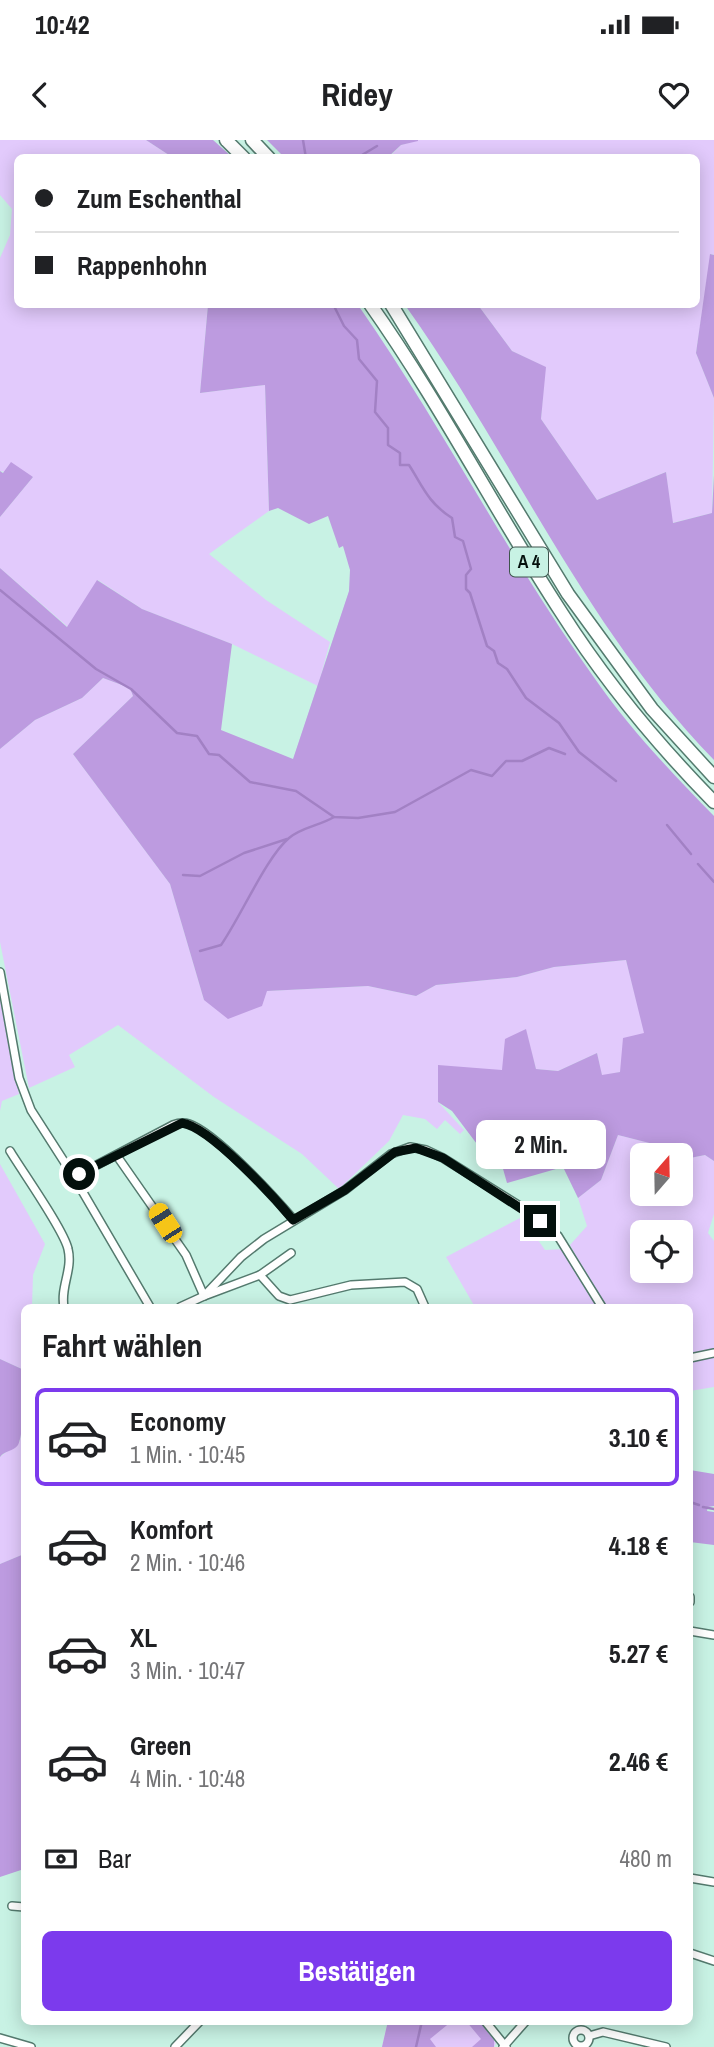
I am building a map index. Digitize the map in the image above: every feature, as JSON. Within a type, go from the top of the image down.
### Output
[{"type":"highway","points":[[226,140],[240,154]]},
{"type":"highway","points":[[252,140],[265,154]]},
{"type":"highway","name":"A 4","points":[[373,308],[414,369],[529,562],[591,657],[641,722],[714,802]]},
{"type":"highway","name":"A 4","points":[[393,308],[568,594],[652,709],[714,777]]},
{"type":"street","points":[[0,972],[22,1091],[148,1304]]},
{"type":"street","points":[[74,1177],[173,1125],[189,1124],[208,1137],[253,1177],[293,1220]]},
{"type":"street","points":[[204,1296],[241,1257],[293,1220],[345,1190],[391,1154],[410,1147],[426,1150],[523,1208],[558,1236],[600,1304]]},
{"type":"street","points":[[10,1150],[68,1246],[70,1269],[62,1296],[63,1304]]},
{"type":"street","points":[[117,1156],[186,1255],[204,1296]]},
{"type":"street","points":[[187,1304],[260,1275],[291,1253]]},
{"type":"street","points":[[260,1275],[279,1296],[290,1300],[368,1286],[412,1284],[423,1304]]},
{"type":"street","points":[[693,1357],[714,1353]]},
{"type":"street","points":[[693,1632],[714,1635]]},
{"type":"street","points":[[693,1878],[714,1882]]},
{"type":"street","points":[[12,1906],[21,1907]]},
{"type":"street","points":[[693,1954],[714,1961]]},
{"type":"street","points":[[175,2047],[196,2025]]},
{"type":"street","points":[[488,2025],[505,2046],[523,2025]]},
{"type":"street","points":[[589,2036],[603,2032],[666,2047]]},
{"type":"street","points":[[0,2038],[31,2047]]},
{"type":"shaded area","points":[[0,140],[146,140],[167,154],[14,154],[14,308],[208,308],[200,393],[265,385],[269,511],[209,554],[266,600],[330,642],[318,686],[232,644],[142,609],[98,580],[68,627],[0,568],[0,517],[33,477],[0,471],[0,258],[10,235],[12,209],[0,195]]},
{"type":"shaded area","points":[[146,140],[213,140],[229,154],[167,154]]},
{"type":"shaded area","points":[[267,140],[418,140],[401,145],[391,154],[281,154]]},
{"type":"shaded area","points":[[418,140],[714,140],[714,255],[711,254],[696,353],[714,398],[712,513],[672,523],[666,472],[597,500],[541,419],[545,367],[512,351],[480,308],[700,308],[700,154],[392,154],[401,145]]},
{"type":"shaded area","points":[[710,254],[714,255],[714,398],[696,353]]},
{"type":"shaded area","points":[[208,308],[360,308],[418,397],[532,585],[606,695],[666,766],[714,816],[714,1161],[705,1155],[693,1157],[693,1143],[649,1143],[618,1135],[601,1180],[578,1198],[563,1167],[507,1183],[498,1151],[486,1156],[452,1111],[438,1102],[438,1065],[502,1070],[505,1039],[526,1029],[536,1069],[558,1071],[597,1053],[602,1075],[620,1072],[623,1038],[644,1033],[626,960],[554,967],[517,977],[436,985],[416,996],[368,986],[267,991],[262,1006],[228,1019],[204,1000],[170,884],[73,754],[133,696],[130,688],[103,678],[82,698],[35,720],[0,749],[0,568],[67,627],[97,580],[142,609],[232,644],[221,730],[293,759],[349,591],[350,570],[343,546],[339,548],[328,516],[309,524],[278,508],[269,511],[265,385],[200,393]]},
{"type":"shaded area","points":[[407,308],[480,308],[512,351],[546,367],[541,419],[597,500],[666,472],[673,523],[712,513],[714,475],[714,760],[667,708],[625,653],[587,596],[444,362]]},
{"type":"shaded area","points":[[11,462],[33,477],[0,517],[0,471],[3,473]]},
{"type":"shaded area","points":[[103,678],[130,688],[133,696],[73,754],[170,884],[204,1000],[267,991],[368,986],[416,996],[436,985],[517,977],[554,967],[626,960],[645,1034],[620,1072],[602,1076],[597,1053],[558,1071],[536,1069],[525,1029],[502,1070],[438,1102],[464,1130],[460,1134],[445,1120],[437,1129],[425,1119],[403,1115],[389,1141],[339,1189],[302,1154],[214,1097],[118,1025],[69,1055],[75,1067],[29,1088],[0,942],[0,749],[35,720],[82,698]]},
{"type":"shaded area","points":[[0,997],[19,1094],[2,1101],[0,1111]]},
{"type":"shaded area","points":[[618,1135],[649,1143],[630,1143],[630,1206],[693,1206],[693,1157],[705,1155],[714,1161],[714,1214],[708,1233],[714,1241],[714,1387],[693,1390],[693,1304],[601,1304],[570,1245],[587,1226],[578,1198],[601,1180]]},
{"type":"shaded area","points":[[0,1164],[45,1244],[33,1275],[32,1304],[21,1304],[21,1369],[0,1359]]},
{"type":"shaded area","points":[[522,1217],[545,1250],[565,1249],[598,1304],[473,1304],[446,1257]]},
{"type":"shaded area","points":[[0,1359],[21,1369],[21,1433],[18,1445],[0,1457]]},
{"type":"shaded area","points":[[21,1431],[21,1555],[0,1564],[0,1457],[20,1441]]},
{"type":"shaded area","points":[[693,1470],[714,1474],[714,1506],[708,1507],[707,1511],[714,1512],[714,1545],[693,1542]]},
{"type":"shaded area","points":[[21,1555],[21,1870],[0,1877],[0,1564]]},
{"type":"shaded area","points":[[387,2025],[482,2025],[496,2043],[494,2047],[382,2047]]},
{"type":"shaded area","points":[[387,2025],[447,2025],[430,2039],[436,2047],[382,2047]]},
{"type":"shaded area","points":[[469,2025],[482,2025],[494,2040],[494,2047],[472,2047],[481,2039]]},
{"type":"waterway","points":[[303,140],[305,154]]},
{"type":"waterway","points":[[364,154],[377,146]]},
{"type":"waterway","points":[[335,308],[344,326],[357,340],[359,359],[377,381],[375,412],[388,428],[388,445],[400,453],[400,465],[409,465],[431,500],[452,518],[455,537],[463,541],[471,569],[466,575],[466,589],[470,593],[487,646],[494,651],[498,663],[507,669],[526,698],[559,723],[579,752],[616,781]]},
{"type":"waterway","points":[[0,590],[96,669],[131,689],[177,733],[197,736],[209,754],[219,755],[250,782],[296,791],[334,817],[358,818],[395,812],[471,770],[492,776],[506,761],[522,761],[549,748],[565,754]]},
{"type":"waterway","points":[[200,951],[221,945],[272,859],[289,838],[299,831],[334,817]]},
{"type":"waterway","points":[[667,825],[691,854]]},
{"type":"waterway","points":[[183,875],[200,876],[244,853],[287,839]]},
{"type":"waterway","points":[[698,864],[714,882]]},
{"type":"waterway","points":[[693,1503],[699,1505]]},
{"type":"waterway","points":[[703,1507],[714,1509]]},
{"type":"waterway","points":[[416,2047],[421,2025]]},
{"type":"route","points":[[79,1174],[173,1125],[182,1123],[189,1124],[208,1137],[275,1198],[293,1220],[345,1190],[391,1154],[410,1147],[426,1150],[443,1158],[540,1221]]}]
